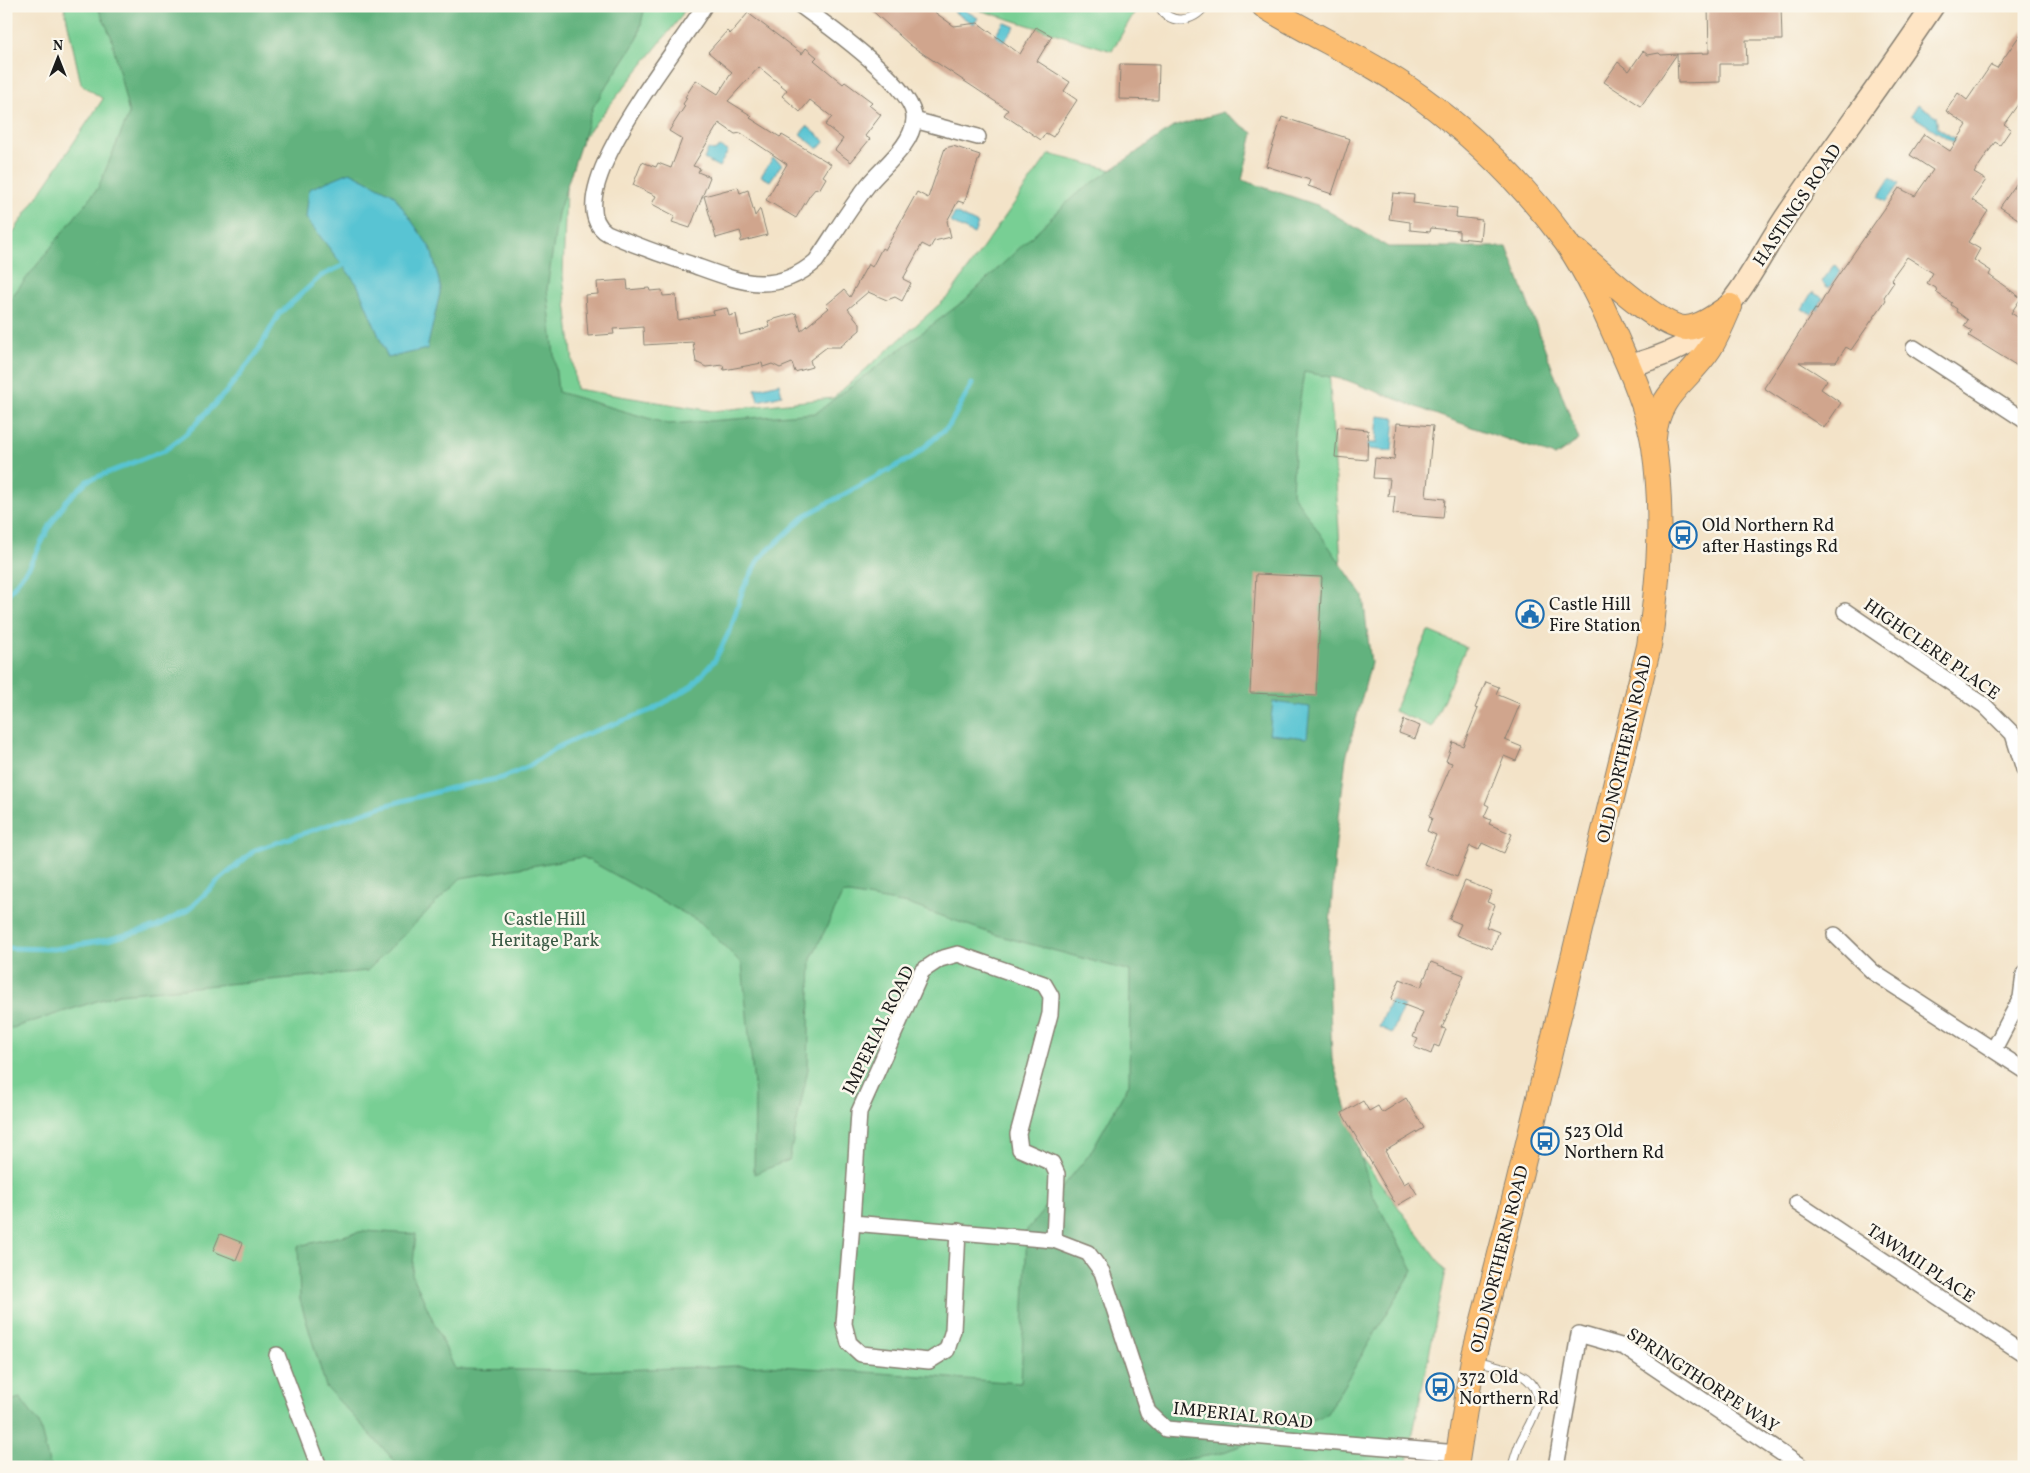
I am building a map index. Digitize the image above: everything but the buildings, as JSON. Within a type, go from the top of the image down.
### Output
[{"type":"main road","name":"OLD NORTHERN ROAD","points":[[1264,6],[1353,55],[1417,95],[1461,128],[1488,152],[1567,243],[1603,307],[1641,396],[1654,446],[1661,523],[1660,561],[1649,646],[1521,1175],[1473,1359],[1457,1460]]},
{"type":"main road","name":"HASTINGS ROAD","points":[[1628,366],[1655,358],[1684,346],[1706,330],[1730,306],[1785,219],[1933,6]]},
{"type":"main road","points":[[1567,243],[1648,309],[1674,326],[1687,328],[1706,322],[1730,306]]},
{"type":"main road","points":[[1654,446],[1655,422],[1661,406],[1673,389],[1710,348],[1730,306]]},
{"type":"street","points":[[704,6],[638,102],[615,144],[597,185],[592,210],[596,223],[607,233],[635,245],[742,282],[773,283],[789,279],[805,271],[816,261],[868,185],[904,143],[912,131],[914,120],[908,101],[898,86],[843,38],[801,6]]},
{"type":"street","points":[[914,120],[978,137]]},
{"type":"street","points":[[1914,348],[2024,420]]},
{"type":"street","name":"HIGHCLERE PLACE","points":[[1845,611],[1984,704],[2013,734],[2024,769]]},
{"type":"street","points":[[1835,935],[1873,972],[2024,1070]]},
{"type":"street","name":"IMPERIAL ROAD","points":[[1054,1240],[1057,1174],[1052,1163],[1020,1149],[1018,1134],[1050,1014],[1051,996],[1044,984],[958,954],[940,959],[922,972],[859,1112],[852,1222],[1054,1240],[1088,1253],[1102,1272],[1148,1412],[1166,1429],[1457,1460]]},
{"type":"street","points":[[1994,1049],[2021,998],[2024,974]]},
{"type":"street","name":"TAWMII PLACE","points":[[1797,1203],[2024,1354]]},
{"type":"street","points":[[852,1222],[844,1324],[850,1343],[861,1354],[929,1360],[947,1350],[953,1330],[958,1231]]},
{"type":"street","name":"SPRINGTHORPE WAY","points":[[1556,1467],[1579,1334],[1624,1348],[1802,1467]]},
{"type":"street","points":[[277,1355],[319,1467]]},
{"type":"lane","points":[[1159,6],[1167,16],[1184,20],[1195,16],[1205,6]]},
{"type":"lane","points":[[1473,1359],[1512,1371],[1527,1378],[1535,1390],[1538,1402],[1534,1419],[1522,1440],[1512,1467]]},
{"type":"green space","name":"Castle Hill Heritage Park","points":[[64,6],[686,6],[680,18],[567,158],[563,276],[576,389],[713,411],[833,398],[949,296],[1049,154],[1320,222],[1341,563],[1311,1090],[1446,1271],[1406,1467],[6,1467],[6,243],[103,99],[81,84]]},
{"type":"green space","name":"Castle Hill Heritage Park","points":[[97,6],[645,6],[638,38],[593,107],[558,213],[547,289],[558,392],[668,424],[816,413],[965,300],[1075,195],[1173,127],[1223,112],[1253,133],[1242,180],[1320,206],[1388,247],[1507,247],[1579,440],[1555,456],[1440,416],[1346,380],[1304,372],[1295,433],[1292,493],[1363,596],[1371,663],[1346,758],[1336,842],[1328,952],[1332,1059],[1372,1194],[1413,1270],[1326,1415],[1218,1454],[1144,1467],[447,1467],[395,1461],[326,1387],[300,1300],[298,1246],[364,1231],[416,1234],[412,1274],[455,1369],[587,1371],[766,1365],[1021,1383],[1027,1230],[1089,1155],[1129,1084],[1130,971],[993,934],[908,904],[843,893],[811,959],[808,1069],[789,1160],[754,1174],[755,1096],[742,964],[700,922],[583,857],[461,878],[367,971],[119,994],[6,1030],[6,304],[98,188],[129,114],[111,36]]},
{"type":"green space","points":[[974,6],[1138,6],[1112,51],[976,9]]},
{"type":"green space","points":[[1428,631],[1466,647],[1432,727],[1394,711]]},
{"type":"green space","points":[[20,1398],[39,1423],[49,1463],[52,1467],[6,1467],[6,1402]]},
{"type":"water","points":[[958,6],[978,18],[974,24],[954,12]]},
{"type":"water","points":[[1004,22],[1015,27],[999,48],[991,42]]},
{"type":"water","points":[[1918,104],[1936,116],[1938,128],[1955,139],[1953,142],[1911,115]]},
{"type":"water","points":[[807,126],[825,141],[818,149],[800,134]]},
{"type":"water","points":[[720,147],[728,151],[719,167],[704,159],[708,149],[714,151]]},
{"type":"water","points":[[773,158],[782,164],[770,181],[761,176]]},
{"type":"water","points":[[350,172],[393,194],[431,249],[441,289],[427,349],[388,358],[357,284],[306,218],[309,189]]},
{"type":"water","points":[[1890,178],[1899,184],[1886,202],[1878,197]]},
{"type":"water","points":[[955,213],[978,224],[974,234],[950,222]]},
{"type":"water","points":[[1836,265],[1841,271],[1830,287],[1827,287],[1822,282],[1833,266]]},
{"type":"water","points":[[1812,292],[1823,298],[1814,315],[1802,309]]},
{"type":"water","points":[[779,383],[782,395],[758,401],[755,389]]},
{"type":"water","points":[[1378,416],[1395,418],[1392,451],[1367,449],[1368,443],[1376,443]]},
{"type":"water","points":[[1273,702],[1310,707],[1307,738],[1269,734]]},
{"type":"water","points":[[1391,1000],[1404,1006],[1392,1033],[1379,1027]]},
{"type":"waterway","points":[[6,597],[30,565],[51,524],[67,500],[87,481],[165,450],[187,433],[226,392],[256,354],[279,314],[321,276],[342,266]]},
{"type":"waterway","points":[[6,948],[54,949],[107,940],[156,927],[188,910],[255,850],[380,807],[451,788],[502,778],[529,766],[554,749],[584,735],[652,710],[692,686],[715,660],[731,628],[743,589],[760,558],[806,515],[913,457],[949,426],[972,384]]},
{"type":"place","name":"Old Northern Rd after Hastings Rd","points":[[1683,535]]},
{"type":"place","name":"Castle Hill Fire Station","points":[[1530,614]]},
{"type":"place","name":"523 Old Northern Rd","points":[[1545,1141]]},
{"type":"place","name":"372 Old Northern Rd","points":[[1440,1387]]}]
